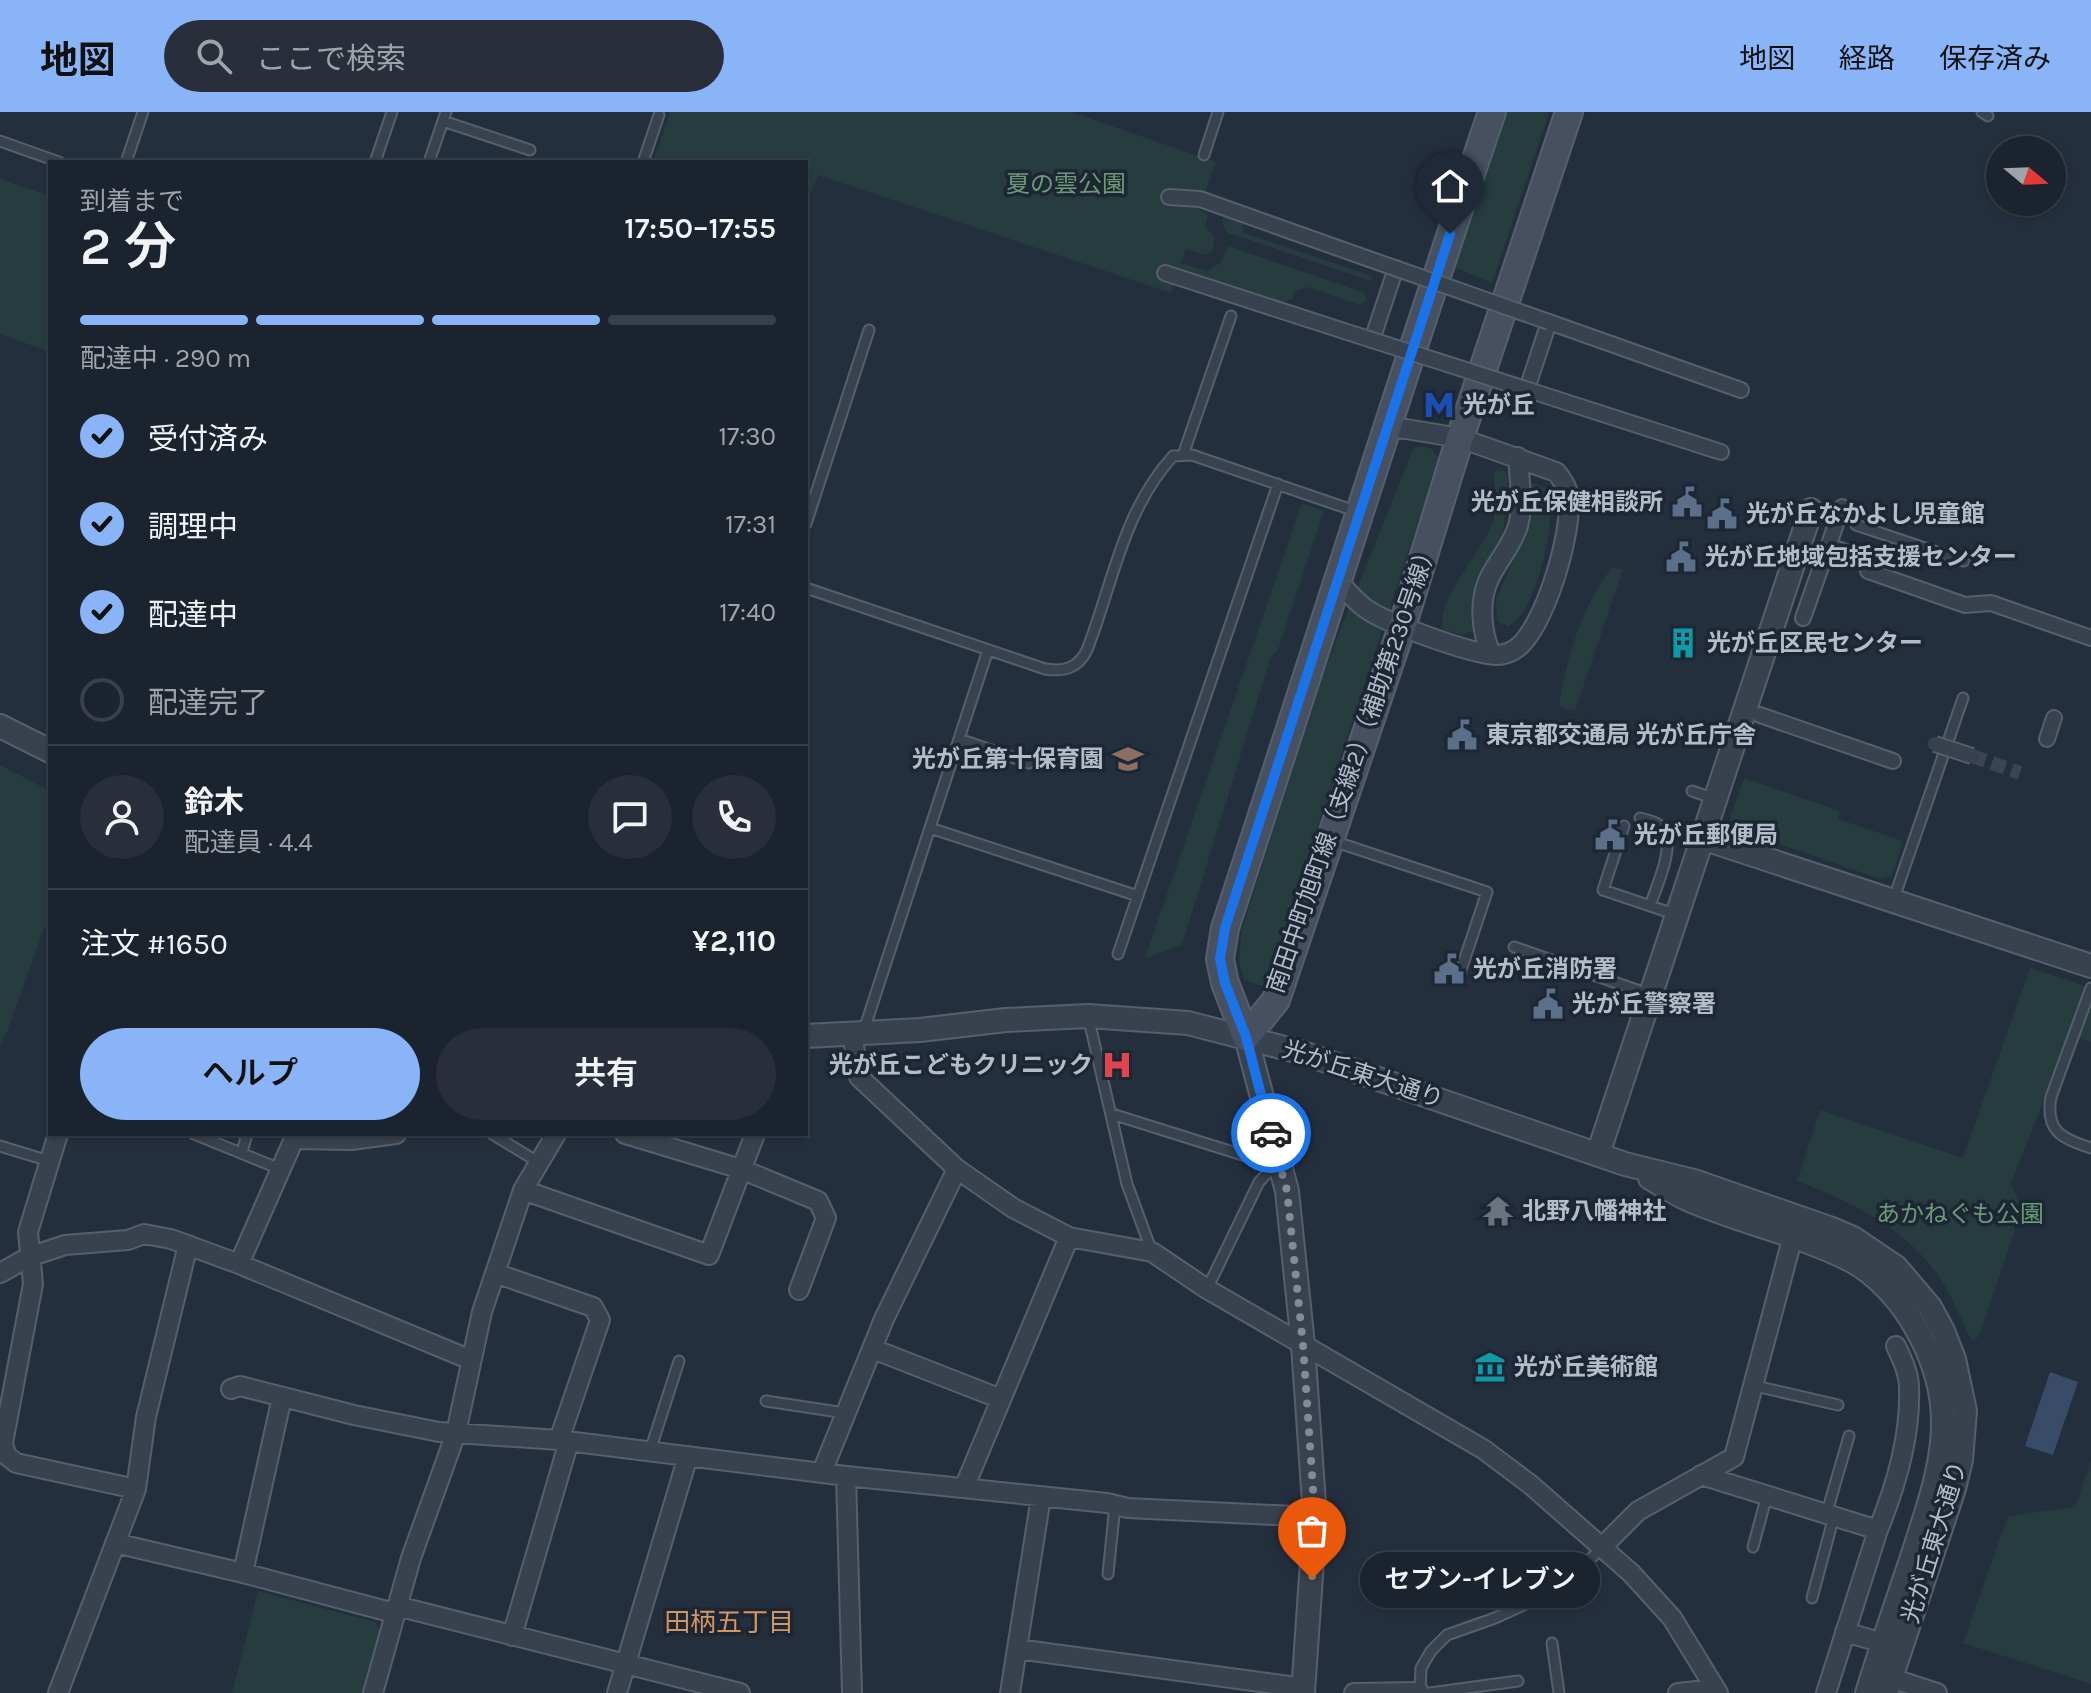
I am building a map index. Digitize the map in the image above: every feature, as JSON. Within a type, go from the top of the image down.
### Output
[{"type":"main road","name":"南田中町旭町線（支線2）（補助第230号線）","points":[[1492,112],[1400,384],[1339,582],[1225,928],[1220,959],[1225,983],[1246,1037],[1276,1000],[1402,627],[1460,438],[1569,112]]},
{"type":"street","points":[[1169,197],[1200,199],[1741,390]]},
{"type":"street","points":[[1372,340],[1396,268]]},
{"type":"street","points":[[1165,273],[1721,452]]},
{"type":"street","points":[[1527,389],[1549,322]]},
{"type":"street","points":[[1339,582],[1366,609],[1402,627],[1500,655],[1515,649],[1529,638],[1538,623],[1558,564],[1569,511],[1568,494],[1556,472],[1460,438],[1386,428]]},
{"type":"street","points":[[1491,654],[1483,628],[1484,601],[1489,578],[1510,547],[1518,524],[1521,497],[1518,457]]},
{"type":"street","points":[[1803,618],[1842,507]]},
{"type":"street","points":[[1598,1154],[1715,799],[1820,513]]},
{"type":"street","points":[[1829,546],[1871,561],[1868,571],[1965,605],[1991,603],[2091,638]]},
{"type":"street","points":[[1760,715],[1893,761]]},
{"type":"street","points":[[2047,739],[2054,718]]},
{"type":"street","points":[[0,726],[48,750]]},
{"type":"street","points":[[1935,744],[1972,756]]},
{"type":"street","points":[[1702,838],[2091,966]]},
{"type":"street","name":"光が丘東大通り","points":[[808,1036],[1088,1016],[1188,1023],[1300,1052],[1625,1164],[1694,1181],[1853,1238],[1896,1267],[1930,1307],[1943,1331],[1961,1385],[1965,1411],[1961,1460],[1888,1686]]},
{"type":"street","points":[[858,1033],[859,1077],[957,1169],[1013,1208],[1069,1237],[1152,1252],[1207,1289],[1483,1449],[1531,1485],[1631,1573],[1672,1618],[1716,1691],[1678,1693]]},
{"type":"street","points":[[1017,1649],[1303,1690],[1315,1517],[1303,1345],[1287,1191],[1246,1037]]},
{"type":"street","points":[[57,1136],[28,1232],[33,1284],[4,1439],[6,1455],[16,1463],[136,1489]]},
{"type":"street","points":[[239,1264],[294,1139],[351,1140],[381,1136]]},
{"type":"street","points":[[373,1693],[395,1610],[456,1433],[482,1312],[523,1190],[555,1136]]},
{"type":"street","points":[[632,1136],[741,1169],[818,1201],[826,1218],[799,1290]]},
{"type":"street","points":[[523,1190],[709,1255],[754,1136]]},
{"type":"street","name":"光が丘東大通り","points":[[1625,1164],[1687,1199],[1843,1256],[1877,1279],[1908,1315],[1920,1335],[1941,1390],[1944,1425],[1941,1463],[1867,1693]]},
{"type":"street","points":[[822,1472],[884,1319],[957,1169]]},
{"type":"street","points":[[0,1273],[29,1257],[65,1245],[128,1240],[144,1234],[171,1239],[239,1264],[471,1360]]},
{"type":"street","points":[[1601,1548],[1638,1511],[1734,1457],[1793,1236]]},
{"type":"street","points":[[964,1488],[1069,1237]]},
{"type":"street","points":[[58,1693],[136,1489],[146,1417],[188,1245]]},
{"type":"street","points":[[495,1273],[593,1307],[600,1320],[564,1440],[512,1636]]},
{"type":"street","points":[[1826,1693],[1900,1469],[1909,1386],[1896,1346]]},
{"type":"street","points":[[873,1349],[1001,1399]]},
{"type":"street","points":[[1909,1386],[1922,1385],[1941,1390]]},
{"type":"street","points":[[231,1389],[240,1386],[354,1415],[456,1433],[564,1440],[1128,1508],[1315,1517]]},
{"type":"street","points":[[243,1573],[282,1397]]},
{"type":"street","points":[[617,1693],[688,1456]]},
{"type":"street","points":[[1701,1475],[1878,1530]]},
{"type":"street","points":[[846,1476],[852,1693]]},
{"type":"street","points":[[1010,1693],[1041,1497]]},
{"type":"street","points":[[115,1543],[740,1693]]},
{"type":"street","points":[[1845,1632],[1883,1643]]},
{"type":"street","points":[[1888,1686],[1937,1693]]},
{"type":"street","points":[[1354,1693],[1421,1693]]},
{"type":"lane","points":[[127,160],[143,112]]},
{"type":"lane","points":[[376,160],[392,112]]},
{"type":"lane","points":[[1204,155],[1218,112]]},
{"type":"lane","points":[[644,160],[659,115]]},
{"type":"lane","points":[[430,160],[445,116],[530,150]]},
{"type":"lane","points":[[0,141],[53,160]]},
{"type":"lane","points":[[1183,455],[1231,316]]},
{"type":"lane","points":[[808,518],[869,330]]},
{"type":"lane","points":[[808,589],[988,650],[1061,671],[1081,662],[1133,515],[1157,475],[1173,456],[1183,455],[1360,513]]},
{"type":"lane","points":[[1118,954],[1278,484]]},
{"type":"lane","points":[[1856,525],[1964,561]]},
{"type":"lane","points":[[858,1033],[988,650]]},
{"type":"lane","points":[[1893,901],[1963,698]]},
{"type":"lane","points":[[959,739],[1029,763]]},
{"type":"lane","points":[[1692,791],[1715,799]]},
{"type":"lane","points":[[1640,818],[1659,825],[1668,840],[1650,906]]},
{"type":"lane","points":[[1624,826],[1603,890],[1677,915]]},
{"type":"lane","points":[[930,828],[1138,896]]},
{"type":"lane","points":[[1330,840],[1487,892],[1458,979]]},
{"type":"lane","points":[[1514,947],[1651,995]]},
{"type":"lane","points":[[2091,988],[2051,1097],[2049,1111],[2055,1131],[2068,1140],[2091,1148]]},
{"type":"lane","points":[[1088,1016],[1127,1184],[1152,1252]]},
{"type":"lane","points":[[1112,1114],[1252,1158],[1278,1161]]},
{"type":"lane","points":[[199,1136],[280,1169]]},
{"type":"lane","points":[[242,1152],[246,1136]]},
{"type":"lane","points":[[495,1136],[538,1162]]},
{"type":"lane","points":[[0,1146],[49,1161]]},
{"type":"lane","points":[[1207,1289],[1259,1182],[1278,1161]]},
{"type":"lane","points":[[650,1451],[679,1361]]},
{"type":"lane","points":[[1751,1385],[1838,1405]]},
{"type":"lane","points":[[766,1401],[846,1413]]},
{"type":"lane","points":[[1812,1598],[1849,1436]]},
{"type":"lane","points":[[1753,1547],[1767,1495]]},
{"type":"lane","points":[[1108,1574],[1115,1505]]},
{"type":"lane","points":[[1421,1693],[1421,1668],[1431,1651],[1447,1635],[1548,1594],[1582,1568],[1601,1548]]},
{"type":"lane","points":[[1552,1643],[1559,1693]]},
{"type":"lane","points":[[1430,1693],[1518,1681]]},
{"type":"green space","name":"夏の雲公園","points":[[670,112],[1071,112],[1216,162],[1199,210],[1208,214],[1205,226],[1215,238],[1213,249],[1206,255],[1186,249],[1181,263],[1208,271],[1220,263],[1228,246],[1365,293],[1367,300],[1360,305],[1308,287],[1295,291],[1292,299],[1282,302],[1178,271],[1171,293],[818,175],[808,202],[808,160],[654,160]]},
{"type":"green space","points":[[1507,112],[1549,112],[1492,283],[1453,267]]},
{"type":"green space","points":[[0,179],[48,195],[48,351],[0,334]]},
{"type":"green space","points":[[1224,216],[1244,223],[1242,232],[1372,276],[1371,281],[1226,232],[1221,221]]},
{"type":"green space","points":[[1414,447],[1432,449],[1439,458],[1265,987],[1244,980],[1239,961],[1242,929],[1326,666]]},
{"type":"green space","points":[[1498,469],[1506,472],[1508,479],[1503,535],[1475,583],[1473,631],[1463,635],[1444,630],[1442,618],[1446,605],[1494,518],[1494,473]]},
{"type":"green space","points":[[1535,483],[1551,491],[1547,544],[1527,606],[1507,626],[1497,621],[1496,599],[1526,532],[1530,484]]},
{"type":"green space","points":[[1302,503],[1324,511],[1278,650],[1271,656],[1182,945],[1145,958]]},
{"type":"green space","points":[[1612,568],[1623,569],[1575,711],[1559,706],[1577,633],[1592,598]]},
{"type":"green space","points":[[0,765],[48,790],[48,929],[44,928],[0,1044]]},
{"type":"green space","points":[[1744,778],[1840,811],[1838,819],[1903,841],[1892,876],[1880,879],[1736,829],[1730,818]]},
{"type":"green space","name":"あかねぐも公園","points":[[2030,968],[2091,988],[2091,1042],[2069,1035],[2011,1184],[2022,1209],[1979,1336],[1972,1341],[1938,1275],[1910,1243],[1856,1207],[1797,1181],[1820,1110],[1963,1158]]},
{"type":"green space","points":[[2091,1460],[2091,1684],[1963,1643],[2008,1516],[2075,1507]]},
{"type":"green space","points":[[258,1591],[375,1622],[380,1629],[362,1693],[232,1693]]},
{"type":"water","points":[[2050,1372],[2078,1382],[2053,1455],[2025,1446]]},
{"type":"tunnel","points":[[1972,756],[2020,773]]},
{"type":"way so far","points":[[1271,1133],[1287,1191],[1303,1345],[1315,1517],[1312,1579]]},
{"type":"place","name":"光が丘","points":[[1439,405]]},
{"type":"place","name":"光が丘保健相談所","points":[[1687,502]]},
{"type":"place","name":"光が丘なかよし児童館","points":[[1722,514]]},
{"type":"place","name":"光が丘地域包括支援センター","points":[[1681,557]]},
{"type":"place","name":"光が丘区民センター","points":[[1683,643]]},
{"type":"place","name":"東京都交通局 光が丘庁舎","points":[[1462,735]]},
{"type":"place","name":"光が丘第十保育園","points":[[1128,759]]},
{"type":"place","name":"光が丘郵便局","points":[[1610,835]]},
{"type":"place","name":"光が丘消防署","points":[[1449,969]]},
{"type":"place","name":"光が丘警察署","points":[[1548,1004]]},
{"type":"place","name":"光が丘こどもクリニック","points":[[1117,1065]]},
{"type":"place","name":"北野八幡神社","points":[[1498,1211]]},
{"type":"place","name":"光が丘美術館","points":[[1490,1367]]},
{"type":"place","name":"セブン-イレブン","points":[[1312,1579]]},
{"type":"district","name":"田柄五丁目","points":[[729,1622]]},
{"type":"route","points":[[1271,1133],[1246,1037],[1225,983],[1220,959],[1225,928],[1450,234]]}]
